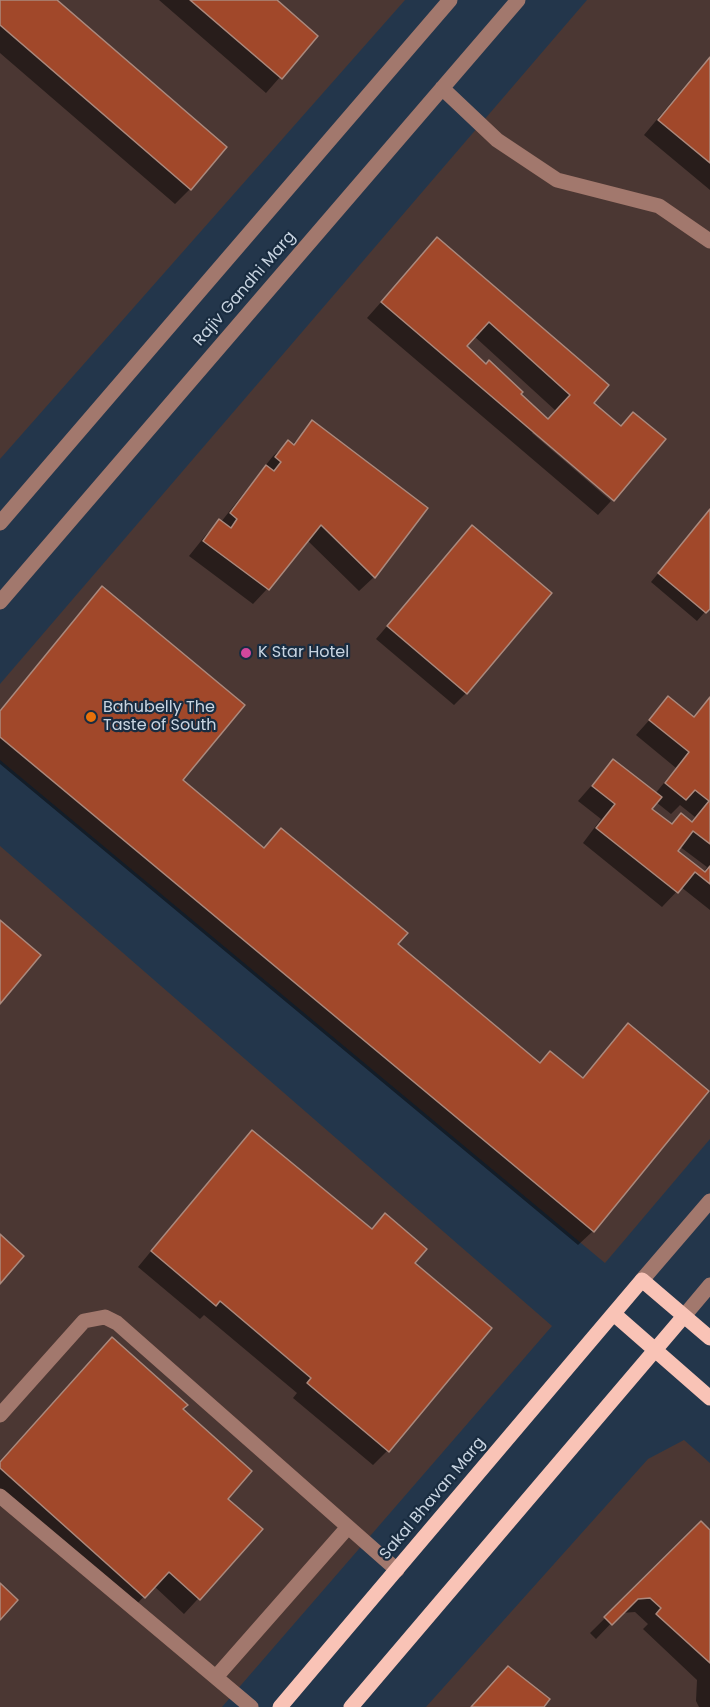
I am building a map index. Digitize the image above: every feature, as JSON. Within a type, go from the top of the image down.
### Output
[{"type":"main road","name":"Sakal Bhavan Marg","points":[[280,1707],[642,1280]]},
{"type":"main road","points":[[642,1280],[710,1338]]},
{"type":"main road","points":[[614,1314],[710,1398]]},
{"type":"main road","points":[[351,1707],[684,1316]]},
{"type":"street","name":"Rajiv Gandhi Marg","points":[[0,523],[450,0]]},
{"type":"street","name":"Rajiv Gandhi Marg","points":[[0,602],[518,0]]},
{"type":"street","points":[[442,88],[497,140],[556,180],[659,206],[710,242]]},
{"type":"street","points":[[642,1280],[710,1201]]},
{"type":"street","points":[[684,1316],[710,1285]]},
{"type":"street","points":[[0,1415],[84,1321],[105,1317],[117,1323],[397,1570]]},
{"type":"street","points":[[0,1496],[251,1707]]},
{"type":"street","points":[[216,1677],[348,1527]]},
{"type":"shaded area","points":[[0,0],[405,0],[0,459]]},
{"type":"shaded area","points":[[587,0],[710,0],[710,1139],[605,1263],[0,760],[0,684]]},
{"type":"shaded area","points":[[0,846],[552,1326],[222,1707],[0,1707]]},
{"type":"shaded area","points":[[684,1440],[710,1463],[710,1707],[426,1707],[648,1459]]},
{"type":"building","points":[[0,0],[57,0],[227,147],[191,190],[0,25]]},
{"type":"building","points":[[190,0],[277,0],[318,36],[282,79]]},
{"type":"building","points":[[710,57],[710,163],[658,120]]},
{"type":"building","points":[[437,237],[609,385],[594,403],[621,426],[633,412],[666,439],[614,501],[381,302]],"holes":[[[489,322],[570,395],[548,419],[489,360],[486,364],[467,346]]]},
{"type":"building","points":[[312,420],[428,508],[375,578],[321,525],[269,590],[203,541],[219,519],[231,528],[237,519],[230,513],[266,465],[274,471],[281,462],[275,457],[288,440],[294,445]]},
{"type":"building","points":[[710,509],[710,609],[706,613],[658,573]]},
{"type":"building","points":[[472,525],[552,593],[467,694],[387,626]]},
{"type":"building","points":[[102,586],[245,705],[183,780],[264,848],[281,828],[408,933],[398,944],[540,1063],[550,1051],[583,1078],[628,1023],[709,1091],[594,1232],[0,737],[0,711]]},
{"type":"building","points":[[668,696],[694,717],[710,697],[710,844],[693,831],[678,851],[705,872],[710,866],[710,884],[695,872],[678,893],[596,828],[615,804],[592,786],[613,759],[662,797],[652,809],[672,824],[681,813],[692,822],[709,801],[695,790],[686,800],[665,783],[689,752],[649,720]]},
{"type":"building","points":[[0,920],[41,955],[0,1004]]},
{"type":"building","points":[[252,1130],[372,1229],[385,1213],[427,1249],[415,1263],[492,1328],[389,1452],[307,1383],[311,1378],[220,1301],[216,1306],[151,1251]]},
{"type":"building","points":[[0,1234],[24,1256],[0,1284]]},
{"type":"building","points":[[112,1337],[188,1405],[183,1409],[252,1471],[228,1499],[263,1529],[200,1600],[169,1572],[145,1598],[0,1468],[0,1462]]},
{"type":"building","points":[[701,1521],[710,1530],[710,1663],[656,1614],[661,1608],[650,1598],[638,1599],[612,1625],[604,1617]]},
{"type":"building","points":[[0,1583],[18,1600],[0,1620]]},
{"type":"building","points":[[508,1666],[550,1699],[544,1707],[471,1707]]},
{"type":"place","name":"K Star Hotel","points":[[246,653]]},
{"type":"place","name":"Bahubelly The Taste of South","points":[[91,717]]}]
